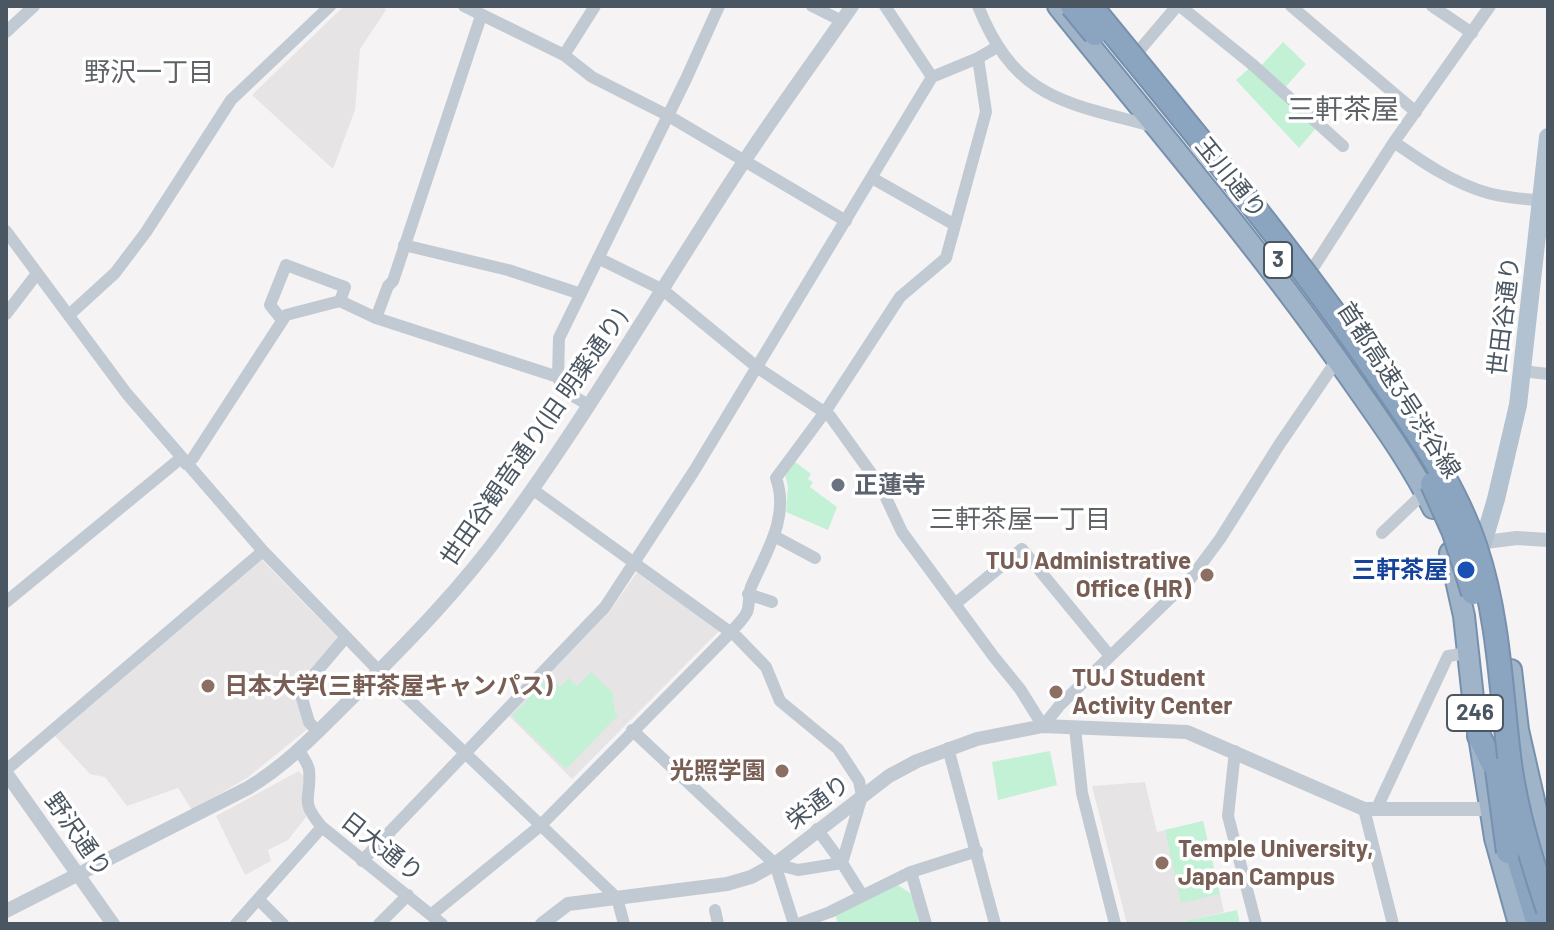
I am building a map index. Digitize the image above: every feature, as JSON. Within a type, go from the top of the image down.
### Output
[{"type":"highway","name":"玉川通り","points":[[1058,6],[1246,237],[1337,360],[1433,509]]},
{"type":"highway","name":"首都高速3号渋谷線","points":[[1072,6],[1314,307],[1396,427],[1440,499],[1472,590],[1482,645],[1504,828],[1533,917]]},
{"type":"highway","name":"首都高速3号渋谷線","points":[[1091,6],[1297,262],[1405,414],[1468,524],[1486,581],[1496,640],[1515,796],[1530,857],[1533,917]]},
{"type":"highway","name":"玉川通り","points":[[1102,6],[1313,268],[1383,363],[1461,488],[1486,551]]},
{"type":"highway","name":"246","points":[[1433,509],[1454,563],[1498,851],[1533,917]]},
{"type":"highway","name":"246","points":[[1486,551],[1501,608],[1518,730],[1547,858]]},
{"type":"highway","points":[[1461,615],[1485,598],[1494,599],[1501,608]]},
{"type":"highway","points":[[1479,736],[1504,789],[1533,917]]},
{"type":"highway","name":"246","points":[[1514,770],[1520,800],[1547,858]]},
{"type":"main road","name":"世田谷通り","points":[[1461,615],[1479,582],[1473,561],[1486,551],[1518,405],[1545,201],[1548,137]]},
{"type":"street","points":[[6,32],[34,6]]},
{"type":"street","points":[[69,315],[115,273],[146,232],[231,100],[330,6]]},
{"type":"street","points":[[464,6],[564,55],[592,77],[667,115],[846,221]]},
{"type":"street","points":[[564,55],[595,6]]},
{"type":"street","points":[[587,404],[567,392],[558,377],[559,338],[719,6]]},
{"type":"street","points":[[812,6],[842,21]]},
{"type":"street","name":"世田谷観音通り(旧 明薬通り)","points":[[6,911],[248,788],[300,752],[379,671],[462,582],[532,489],[745,160],[852,6]]},
{"type":"street","points":[[885,6],[932,77]]},
{"type":"street","points":[[978,6],[997,47],[1023,77],[1054,98],[1155,127]]},
{"type":"street","points":[[1137,53],[1178,6],[1253,65],[1343,146]]},
{"type":"street","points":[[1291,6],[1416,112]]},
{"type":"street","points":[[1432,6],[1472,33]]},
{"type":"street","points":[[1313,268],[1394,142],[1490,6]]},
{"type":"street","points":[[376,318],[388,286],[393,281],[481,16]]},
{"type":"street","points":[[362,861],[605,607],[635,565],[758,368],[932,77],[997,47]]},
{"type":"street","points":[[432,914],[540,826],[731,632],[747,612],[748,594],[780,515],[781,491],[776,478],[827,414],[900,297],[946,258],[986,112],[978,58]]},
{"type":"street","points":[[1394,142],[1457,181],[1489,193],[1545,201]]},
{"type":"street","points":[[872,178],[955,225]]},
{"type":"street","points":[[6,231],[127,394],[263,551],[379,671],[617,898],[624,924]]},
{"type":"street","points":[[404,245],[508,270],[581,294]]},
{"type":"street","points":[[598,258],[663,290],[758,368],[827,414],[881,487],[902,532],[1020,689],[1043,726],[1060,705],[1191,578],[1337,360]]},
{"type":"street","points":[[282,320],[270,305],[286,265],[345,287],[340,301]]},
{"type":"street","points":[[6,314],[36,275]]},
{"type":"street","points":[[6,602],[184,461],[246,379],[286,315],[340,301],[376,318],[558,377]]},
{"type":"street","points":[[1522,371],[1548,374]]},
{"type":"street","points":[[532,489],[731,632],[766,667],[780,701],[838,749],[859,781],[862,796],[842,863]]},
{"type":"street","points":[[1382,533],[1433,509],[1450,536],[1486,551],[1517,538],[1548,540]]},
{"type":"street","points":[[774,536],[815,558]]},
{"type":"street","points":[[955,604],[1022,549],[1107,659]]},
{"type":"street","points":[[6,772],[263,551]]},
{"type":"street","points":[[748,594],[772,602]]},
{"type":"street","points":[[318,732],[309,722],[301,695],[346,637]]},
{"type":"street","points":[[1393,924],[1370,809],[1448,656],[1468,653]]},
{"type":"street","name":"栄通り","points":[[542,924],[568,904],[727,884],[751,877],[775,864],[817,829],[903,768],[977,739],[1043,726],[1187,732],[1370,809],[1490,809]]},
{"type":"street","points":[[1075,728],[1082,793],[1115,924]]},
{"type":"street","points":[[632,730],[775,864],[796,924],[911,872],[977,851]]},
{"type":"street","points":[[948,748],[995,924]]},
{"type":"street","points":[[1235,751],[1228,816],[1256,924]]},
{"type":"street","name":"日大通り","points":[[300,752],[309,767],[309,811],[322,827],[442,924]]},
{"type":"street","name":"野沢通り","points":[[6,772],[113,924]]},
{"type":"street","points":[[236,924],[322,827]]},
{"type":"street","points":[[817,829],[862,895]]},
{"type":"street","points":[[775,864],[798,870],[842,863]]},
{"type":"street","points":[[911,872],[926,924]]},
{"type":"street","points":[[379,924],[408,895]]},
{"type":"street","points":[[258,899],[283,924]]},
{"type":"street","points":[[715,910],[718,924]]},
{"type":"shaded area","points":[[344,6],[382,6],[386,10],[360,49],[355,110],[333,169],[252,95]]},
{"type":"shaded area","name":"日本大学(三軒茶屋キャンパス)","points":[[262,560],[339,639],[298,697],[310,727],[247,778],[192,810],[178,788],[127,806],[105,777],[90,774],[55,736]]},
{"type":"shaded area","points":[[637,572],[720,630],[572,779],[509,716],[610,611]]},
{"type":"shaded area","points":[[299,771],[304,777],[302,793],[306,817],[288,840],[268,850],[271,861],[245,875],[216,816]]},
{"type":"shaded area","name":"Temple University, Japan Campus","points":[[1145,782],[1157,832],[1203,821],[1224,912],[1186,921],[1186,924],[1127,924],[1092,786]]},
{"type":"green space","points":[[1283,42],[1306,64],[1281,92],[1317,127],[1299,148],[1236,80],[1253,65],[1258,69]]},
{"type":"green space","points":[[794,461],[811,474],[808,479],[813,482],[810,487],[837,507],[828,530],[786,512],[788,487],[785,474]]},
{"type":"green space","points":[[591,672],[612,692],[618,715],[566,769],[512,716],[549,677],[560,687],[569,678],[577,686]]},
{"type":"green space","points":[[1050,751],[1057,785],[998,800],[992,762]]},
{"type":"green space","points":[[1203,821],[1220,894],[1181,903],[1165,830]]},
{"type":"green space","points":[[898,885],[913,895],[919,924],[838,924],[835,914]]},
{"type":"green space","points":[[1237,910],[1240,924],[1186,924],[1185,921]]},
{"type":"place","name":"正蓮寺","points":[[838,485]]},
{"type":"place","name":"三軒茶屋","points":[[1466,570]]},
{"type":"place","name":"TUJ Administrative Office (HR)","points":[[1207,575]]},
{"type":"place","name":"日本大学(三軒茶屋キャンパス)","points":[[208,686]]},
{"type":"place","name":"TUJ Student Activity Center","points":[[1056,692]]},
{"type":"place","name":"光照学園","points":[[782,771]]},
{"type":"place","name":"Temple University, Japan Campus","points":[[1162,863]]},
{"type":"district","name":"野沢一丁目","points":[[149,72]]},
{"type":"district","name":"三軒茶屋","points":[[1343,110]]},
{"type":"district","name":"三軒茶屋一丁目","points":[[1020,519]]}]
